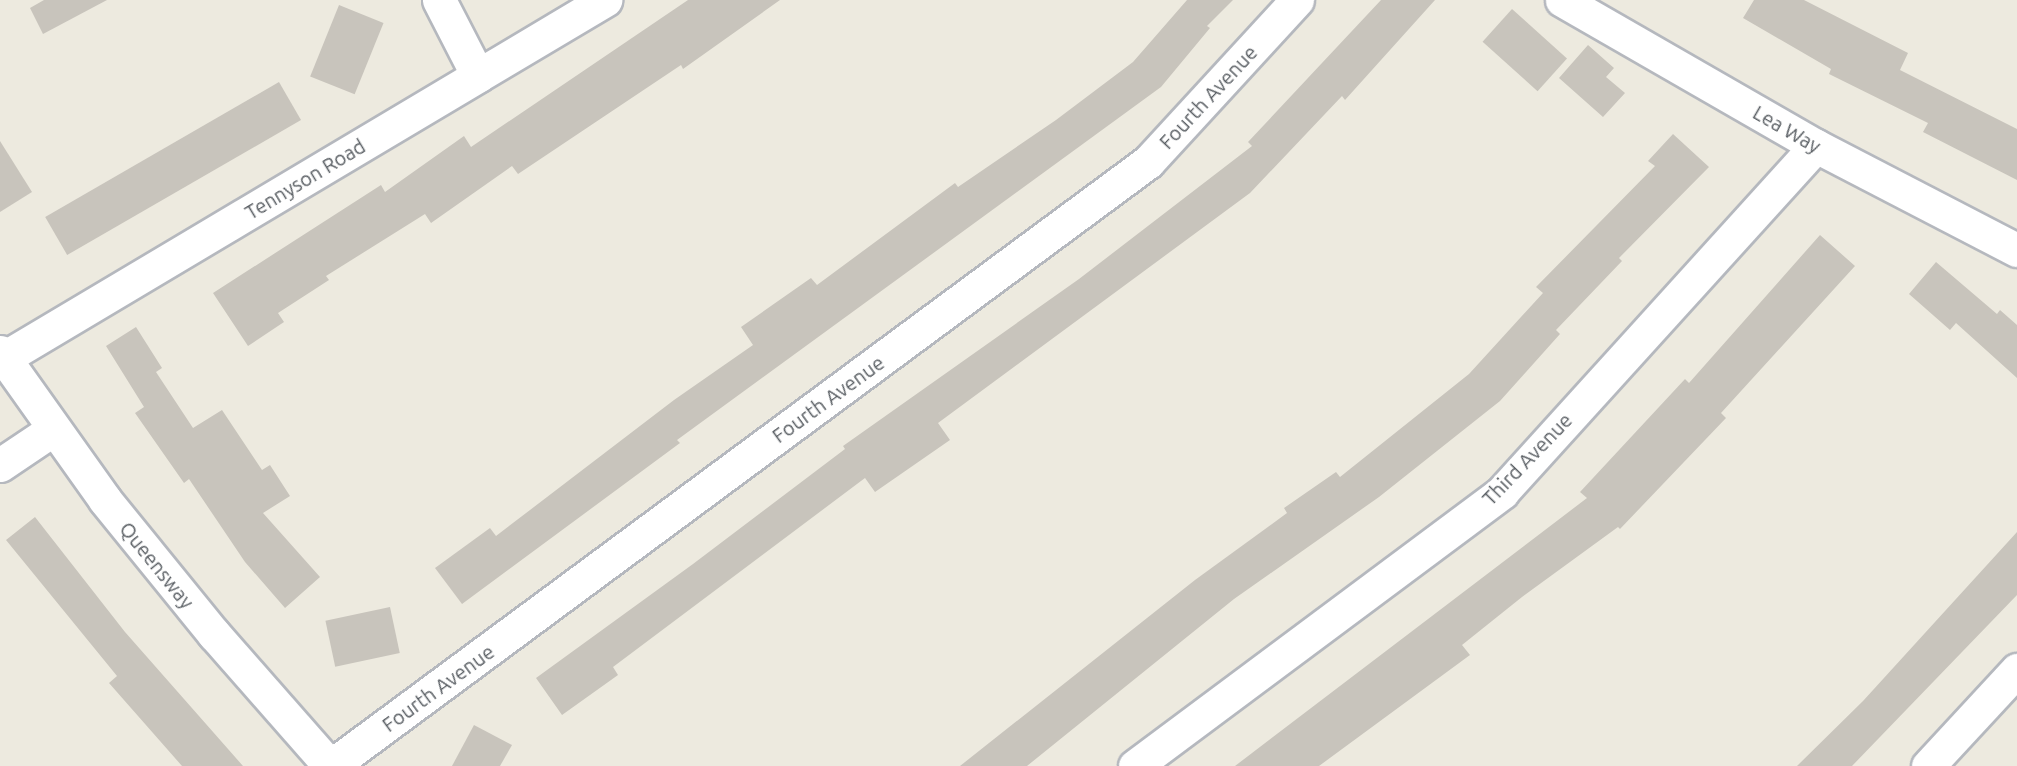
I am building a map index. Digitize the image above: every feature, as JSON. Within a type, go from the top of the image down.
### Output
[{"type":"street","points":[[439,0],[478,75]]},
{"type":"street","name":"Tennyson Road","points":[[2,355],[605,0]]},
{"type":"street","name":"Fourth Avenue","points":[[331,766],[1148,162],[1297,0]]},
{"type":"street","name":"Lea Way","points":[[1562,0],[1816,146],[2017,250]]},
{"type":"street","name":"Third Avenue","points":[[1136,766],[1502,492],[1816,146]]},
{"type":"street","name":"Queensway","points":[[2,355],[52,430],[214,634],[331,766]]},
{"type":"street","points":[[0,465],[52,430]]},
{"type":"street","points":[[1928,766],[2017,670]]},
{"type":"building","points":[[44,0],[107,0],[43,34],[30,8]]},
{"type":"building","points":[[688,0],[780,0],[683,69],[681,65],[518,174],[512,166],[431,223],[425,214],[326,276],[329,280],[278,313],[284,322],[248,346],[213,293],[381,185],[385,192],[464,136],[471,147]]},
{"type":"building","points":[[1187,0],[1233,0],[1207,26],[1210,28],[1161,87],[677,440],[680,443],[462,604],[435,568],[490,528],[496,536],[674,400],[753,345],[741,327],[811,278],[817,285],[955,183],[958,187],[1056,120],[1133,62]]},
{"type":"building","points":[[1381,0],[1435,0],[1345,100],[1342,96],[1250,193],[938,423],[950,440],[875,492],[865,478],[613,667],[618,675],[562,715],[536,678],[693,564],[845,449],[843,446],[1079,279],[1252,146],[1248,142]]},
{"type":"building","points":[[1754,0],[1804,0],[1908,53],[1900,70],[2017,129],[2017,180],[1923,132],[1928,123],[1829,74],[1831,69],[1743,18]]},
{"type":"building","points":[[339,5],[384,23],[355,94],[310,76]]},
{"type":"building","points":[[1512,9],[1567,59],[1538,91],[1483,42]]},
{"type":"building","points":[[1588,45],[1614,68],[1606,77],[1625,93],[1603,117],[1559,78]]},
{"type":"building","points":[[279,82],[301,120],[67,255],[45,217]]},
{"type":"building","points":[[1673,134],[1709,167],[1619,258],[1622,261],[1556,330],[1560,334],[1500,401],[1379,497],[1234,599],[1027,766],[960,766],[1195,580],[1287,513],[1284,508],[1336,472],[1340,477],[1469,374],[1543,293],[1536,287],[1655,166],[1648,161]]},
{"type":"building","points":[[0,141],[32,192],[0,212]]},
{"type":"building","points":[[1820,235],[1855,266],[1721,413],[1726,418],[1620,529],[1618,527],[1522,597],[1462,645],[1470,655],[1319,766],[1235,766],[1587,498],[1580,492],[1685,379],[1689,383]]},
{"type":"building","points":[[1936,262],[1997,314],[2000,310],[2017,325],[2017,378],[1956,323],[1950,330],[1909,294]]},
{"type":"building","points":[[136,327],[162,368],[156,372],[193,428],[222,410],[262,470],[270,465],[290,496],[263,513],[320,577],[285,608],[245,562],[189,479],[184,483],[135,413],[144,407],[106,346]]},
{"type":"building","points":[[35,517],[125,632],[243,766],[182,766],[109,683],[117,676],[6,540]]},
{"type":"building","points":[[2017,532],[2017,595],[1852,766],[1797,766],[1863,701]]},
{"type":"building","points":[[390,607],[400,653],[335,667],[325,621]]},
{"type":"building","points":[[474,725],[512,745],[500,766],[452,766]]}]
